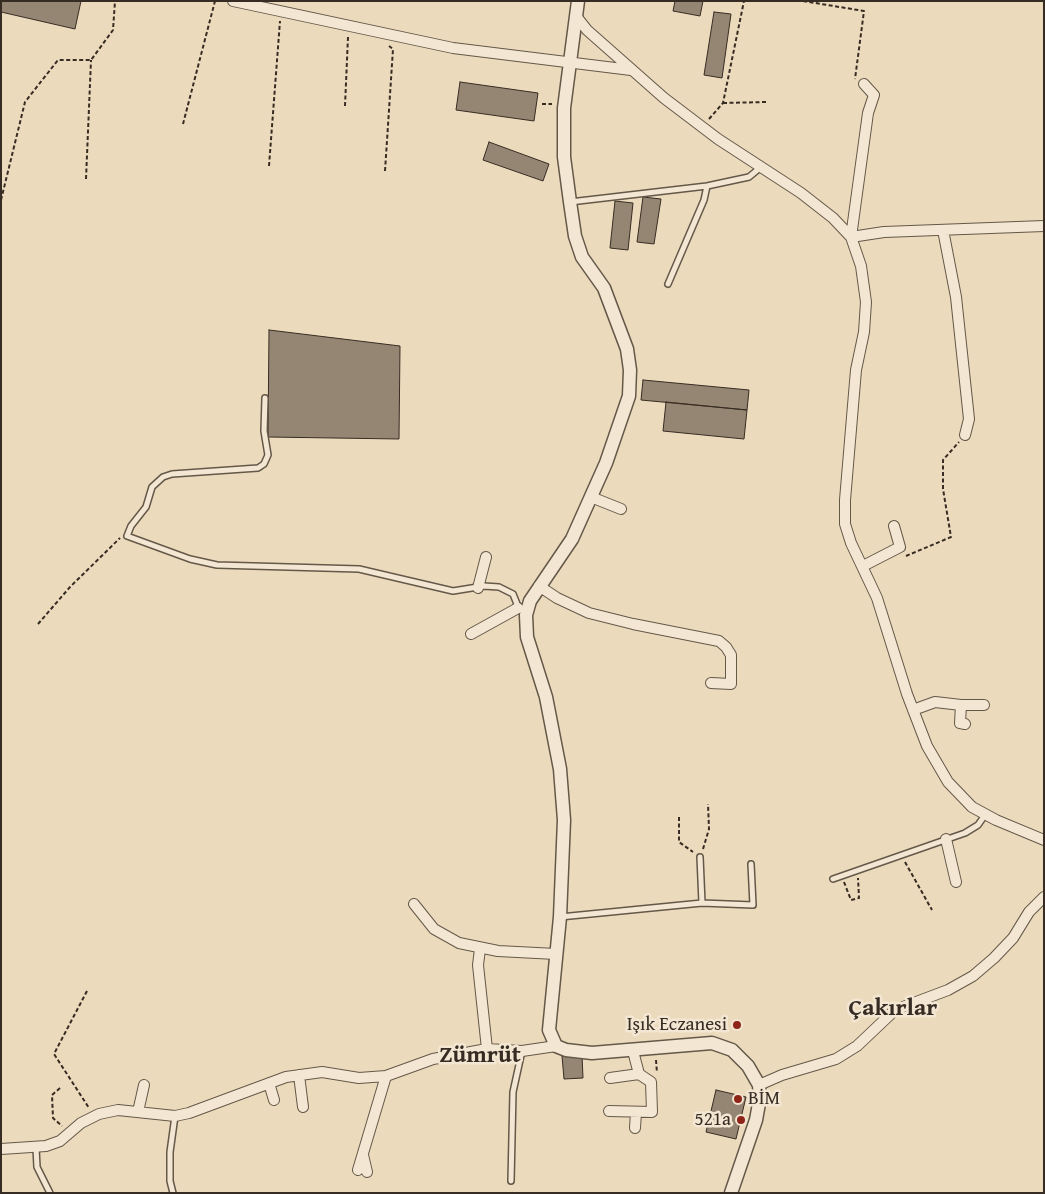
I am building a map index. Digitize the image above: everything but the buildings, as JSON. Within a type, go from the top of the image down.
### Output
[{"type":"street","points":[[233,1],[453,48],[632,70]]},
{"type":"street","points":[[471,634],[522,611],[539,586],[556,566],[572,539],[606,463],[628,396],[630,370],[627,348],[604,288],[582,257],[575,236],[564,157],[564,108],[578,1]]},
{"type":"street","points":[[576,16],[587,30],[664,98],[702,127],[801,193],[833,218],[851,236],[1044,226]]},
{"type":"street","points":[[864,84],[874,95],[868,114],[851,236],[861,266],[866,302],[864,332],[856,370],[845,524],[851,543],[877,598],[913,710],[927,746],[948,782],[972,807],[985,815],[1044,840]]},
{"type":"street","points":[[943,230],[956,298],[969,419],[966,435]]},
{"type":"street","points":[[591,497],[621,509]]},
{"type":"street","points":[[863,566],[900,547],[894,526]]},
{"type":"street","points":[[478,588],[486,557]]},
{"type":"street","points":[[539,586],[557,598],[589,613],[719,641],[731,655],[731,684],[711,683]]},
{"type":"street","points":[[522,611],[527,637],[546,697],[560,769],[564,820],[560,917],[549,1030],[556,1046]]},
{"type":"street","points":[[913,710],[935,702],[984,705]]},
{"type":"street","points":[[961,705],[960,723],[965,724]]},
{"type":"street","points":[[946,840],[956,882]]},
{"type":"street","points":[[759,1085],[782,1074],[836,1059],[857,1046],[895,1010],[948,990],[973,976],[1013,938],[1030,912],[1044,898]]},
{"type":"street","points":[[414,904],[434,929],[447,938],[480,949],[556,954]]},
{"type":"street","points":[[480,949],[478,965],[487,1049]]},
{"type":"street","points":[[1,1149],[36,1148],[60,1141],[94,1117],[118,1110],[175,1116],[269,1083],[322,1072],[359,1078],[386,1076],[433,1059],[487,1049],[522,1051],[556,1046],[566,1050],[592,1053],[712,1043],[732,1050],[748,1066],[759,1085],[760,1098],[756,1120],[732,1193]]},
{"type":"street","points":[[633,1050],[639,1074]]},
{"type":"street","points":[[609,1111],[652,1112],[651,1082],[639,1074],[610,1078]]},
{"type":"street","points":[[299,1076],[303,1107]]},
{"type":"street","points":[[362,1171],[362,1154],[386,1076]]},
{"type":"street","points":[[269,1083],[274,1100]]},
{"type":"street","points":[[138,1112],[144,1085]]},
{"type":"street","points":[[635,1128],[636,1112]]},
{"type":"lane","points":[[570,202],[707,186],[749,177],[761,167]]},
{"type":"lane","points":[[668,284],[704,200],[707,186]]},
{"type":"lane","points":[[265,398],[264,430],[268,455],[264,464],[258,468],[172,474],[163,477],[152,487],[146,507],[131,526],[127,536],[190,559],[217,565],[359,569],[444,590],[460,591],[492,586],[513,594],[522,611]]},
{"type":"lane","points":[[833,879],[972,830],[985,815]]},
{"type":"lane","points":[[700,857],[702,903]]},
{"type":"lane","points":[[560,917],[702,903],[754,904],[752,864]]},
{"type":"lane","points":[[511,1182],[512,1104],[522,1051]]},
{"type":"lane","points":[[173,1193],[170,1182],[170,1152],[175,1116]]},
{"type":"lane","points":[[36,1148],[37,1167],[50,1193]]},
{"type":"path","points":[[86,179],[91,60],[113,30],[115,1]]},
{"type":"path","points":[[183,124],[215,1]]},
{"type":"path","points":[[702,127],[723,103],[744,1]]},
{"type":"path","points":[[803,1],[864,11],[854,82],[864,84]]},
{"type":"path","points":[[269,166],[281,11]]},
{"type":"path","points":[[345,106],[349,25]]},
{"type":"path","points":[[385,33],[385,42],[392,49],[385,172]]},
{"type":"path","points":[[1,200],[25,102],[58,60],[91,60]]},
{"type":"path","points":[[723,103],[766,102]]},
{"type":"path","points":[[900,558],[951,537],[943,489],[943,460],[966,435]]},
{"type":"path","points":[[38,624],[70,587],[118,540],[127,536]]},
{"type":"path","points":[[679,817],[678,842],[700,857],[709,829],[708,804]]},
{"type":"path","points":[[901,855],[932,910]]},
{"type":"path","points":[[841,876],[851,900],[859,898],[857,870]]},
{"type":"path","points":[[87,991],[54,1054],[94,1117]]},
{"type":"path","points":[[60,1088],[52,1095],[53,1118],[70,1133]]},
{"type":"place","name":"Işık Eczanesi","points":[[737,1025]]},
{"type":"place","name":"BİM","points":[[738,1099]]},
{"type":"place","name":"521a","points":[[741,1120]]},
{"type":"district","name":"Çakırlar","points":[[893,1009]]},
{"type":"district","name":"Zümrüt","points":[[480,1056]]}]
